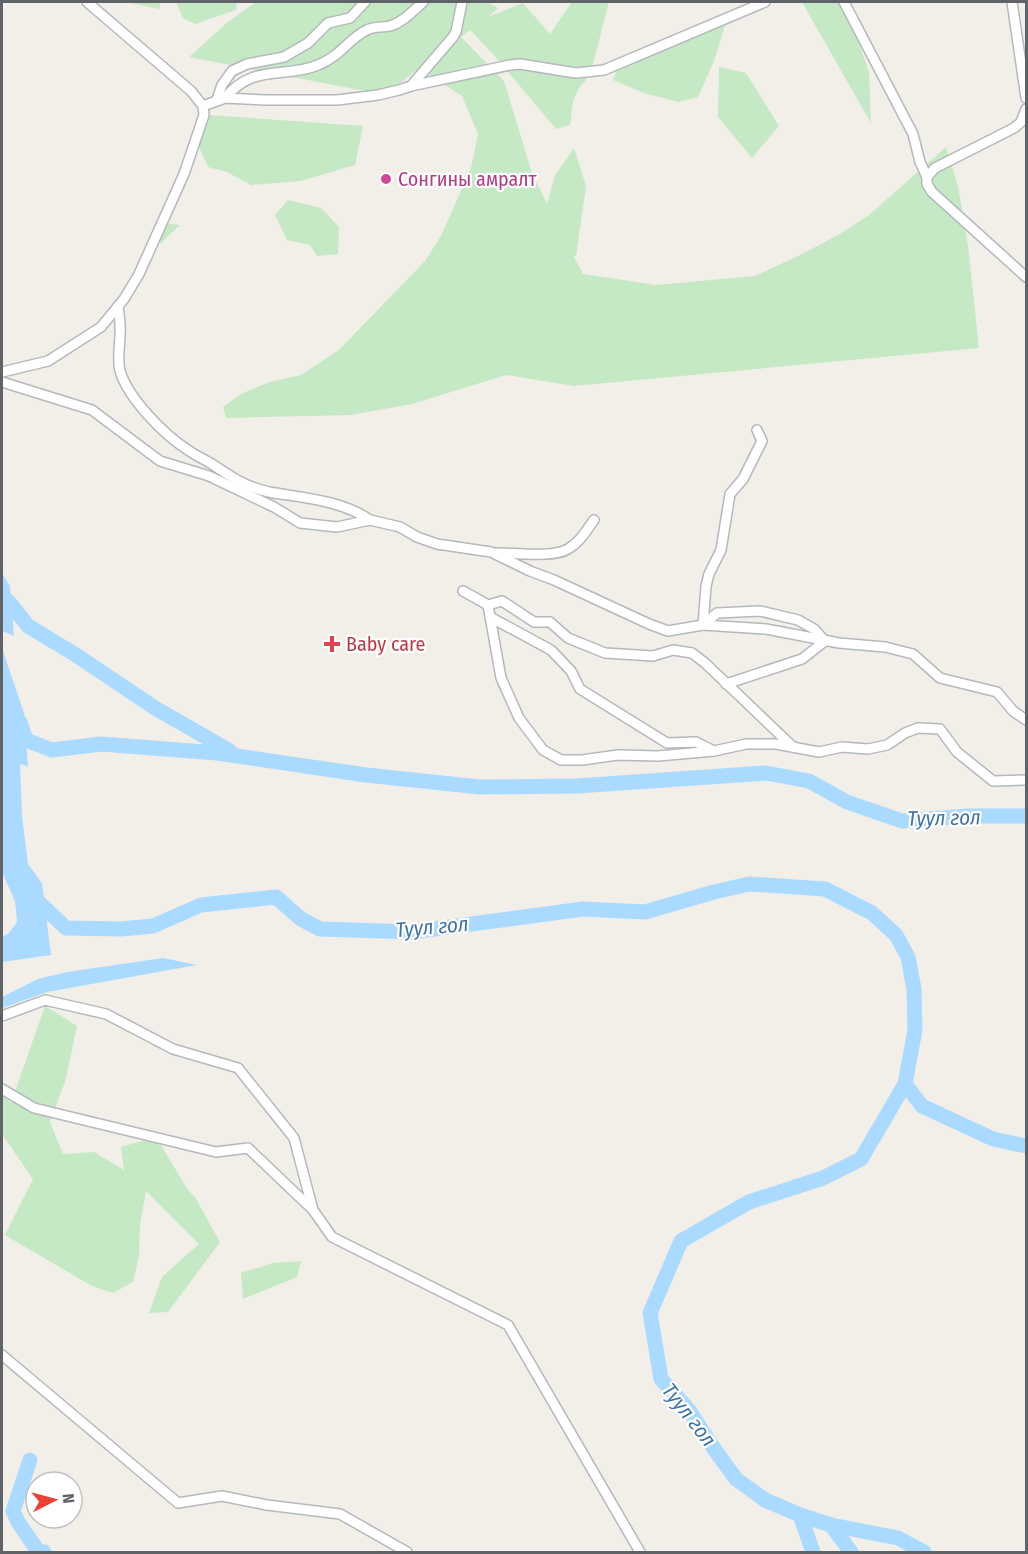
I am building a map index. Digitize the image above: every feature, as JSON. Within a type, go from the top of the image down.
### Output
[{"type":"street","points":[[2,372],[48,361],[101,327],[118,306],[140,274],[184,174],[204,115],[203,106],[191,91],[87,2]]},
{"type":"street","points":[[221,99],[222,85],[232,71],[247,64],[284,57],[308,43],[328,22],[350,18],[365,2]]},
{"type":"street","points":[[203,106],[221,99],[233,88],[247,80],[276,72],[310,69],[334,59],[365,30],[390,26],[405,19],[423,2]]},
{"type":"street","points":[[411,86],[453,38],[462,2]]},
{"type":"street","points":[[221,99],[337,100],[378,95],[520,64],[576,73],[604,70],[765,2]]},
{"type":"street","points":[[844,2],[913,134],[920,162],[927,177],[927,184],[932,192],[1026,277]]},
{"type":"street","points":[[1012,2],[1026,98]]},
{"type":"street","points":[[1014,128],[1021,122],[1026,109]]},
{"type":"street","points":[[927,177],[935,168],[1026,124]]},
{"type":"street","points":[[118,306],[120,370],[137,402],[150,417],[186,449],[245,486],[305,496],[341,506],[359,512],[370,520],[400,527],[417,537],[437,544],[491,552],[542,554],[566,550],[581,538],[594,520]]},
{"type":"street","points":[[2,382],[92,410],[160,461],[209,476],[274,507],[300,523],[337,527],[370,520]]},
{"type":"street","points":[[703,625],[706,586],[709,574],[721,550],[730,494],[743,479],[758,451],[762,441],[758,430]]},
{"type":"street","points":[[491,552],[668,631],[703,625],[766,628],[825,641],[885,647],[913,654],[940,678],[997,692],[1013,711],[1026,720]]},
{"type":"street","points":[[463,591],[488,605],[502,601],[534,622],[550,622],[568,638],[605,653],[653,656],[673,650],[692,653],[793,747]]},
{"type":"street","points":[[488,605],[501,678],[519,718],[543,750],[561,760],[582,760],[618,755],[658,756],[714,751],[746,744],[776,744],[819,752],[842,747],[868,749],[887,745],[905,733],[918,728],[940,729],[957,752],[993,781],[1026,780]]},
{"type":"street","points":[[703,625],[717,613],[760,612],[798,621],[814,629],[825,641]]},
{"type":"street","points":[[490,616],[551,650],[571,671],[580,689],[667,743],[696,742],[714,751]]},
{"type":"street","points":[[726,684],[802,659],[825,641]]},
{"type":"street","points":[[2,1016],[45,1000],[86,1009],[106,1014],[173,1049],[238,1068],[294,1138],[313,1209]]},
{"type":"street","points":[[2,1089],[34,1108],[216,1152],[248,1148],[313,1209],[332,1237],[508,1325],[640,1552]]},
{"type":"street","points":[[2,1355],[178,1503],[222,1496],[267,1505],[340,1514],[407,1552]]},
{"type":"green space","points":[[126,2],[161,2],[159,9]]},
{"type":"green space","points":[[176,2],[237,2],[236,10],[195,24],[183,18]]},
{"type":"green space","points":[[256,2],[488,2],[498,8],[488,17],[523,3],[550,34],[572,2],[609,2],[590,75],[579,88],[573,101],[570,125],[556,129],[470,30],[461,37],[504,81],[532,173],[547,204],[555,175],[574,148],[586,186],[576,256],[573,255],[583,274],[656,285],[755,276],[840,234],[869,215],[946,147],[958,186],[968,246],[979,348],[574,386],[506,375],[412,404],[350,415],[226,418],[223,407],[241,394],[269,382],[301,375],[339,350],[425,261],[441,236],[471,168],[478,134],[462,96],[420,69],[427,62],[385,95],[189,57],[229,21]]},
{"type":"green space","points":[[802,2],[837,2],[849,14],[869,72],[871,123]]},
{"type":"green space","points":[[727,19],[714,61],[698,97],[678,102],[644,93],[613,80],[622,57],[664,47]]},
{"type":"green space","points":[[719,67],[746,73],[779,126],[752,158],[718,117]]},
{"type":"green space","points":[[210,115],[363,126],[355,165],[301,181],[251,185],[227,172],[208,167],[195,138]]},
{"type":"green space","points":[[288,200],[321,208],[339,227],[338,254],[317,256],[310,245],[287,240],[275,215]]},
{"type":"green space","points":[[169,224],[180,225],[160,244],[161,232]]},
{"type":"green space","points":[[45,1006],[77,1026],[65,1082],[50,1122],[63,1154],[94,1152],[124,1170],[121,1147],[156,1137],[188,1190],[195,1197],[220,1242],[168,1312],[149,1313],[162,1277],[199,1244],[146,1191],[140,1225],[139,1256],[133,1282],[113,1293],[92,1286],[5,1235],[33,1179],[2,1134],[2,1095],[11,1103]]},
{"type":"green space","points":[[301,1261],[297,1277],[243,1299],[241,1273],[273,1263]]},
{"type":"water","points":[[2,573],[10,586],[14,636],[2,631]]},
{"type":"water","points":[[2,648],[24,713],[28,766],[20,764],[22,816],[28,864],[42,883],[51,955],[2,962],[2,937],[9,933],[17,922],[15,901],[2,872]]},
{"type":"water","points":[[163,958],[197,965],[47,992],[2,1008],[2,997],[38,979],[67,972]]},
{"type":"waterway","points":[[2,597],[9,602],[28,626],[155,708],[230,751]]},
{"type":"waterway","name":"Туул гол","points":[[20,722],[26,740],[52,750],[101,744],[217,753],[366,775],[480,787],[577,786],[766,773],[809,781],[847,802],[902,821],[969,816],[1026,816]]},
{"type":"waterway","name":"Туул гол","points":[[32,896],[66,928],[121,929],[153,926],[201,905],[276,897],[301,919],[320,929],[412,932],[583,909],[645,912],[749,884],[825,889],[872,913],[896,935],[908,957],[914,989],[915,1030],[905,1084],[861,1159],[823,1178],[749,1202],[681,1241],[650,1313],[661,1379],[689,1410],[736,1479],[765,1500],[800,1515],[831,1525],[898,1538],[924,1552]]},
{"type":"waterway","name":"Туул гол","points":[[905,1084],[922,1106],[993,1139],[1026,1146]]},
{"type":"waterway","points":[[30,1460],[13,1511],[38,1551],[44,1552]]},
{"type":"waterway","name":"Туул гол","points":[[800,1515],[813,1552]]},
{"type":"waterway","points":[[831,1525],[851,1552]]},
{"type":"place","name":"Сонгины амралт","points":[[386,179]]},
{"type":"place","name":"Baby care","points":[[332,644]]}]
